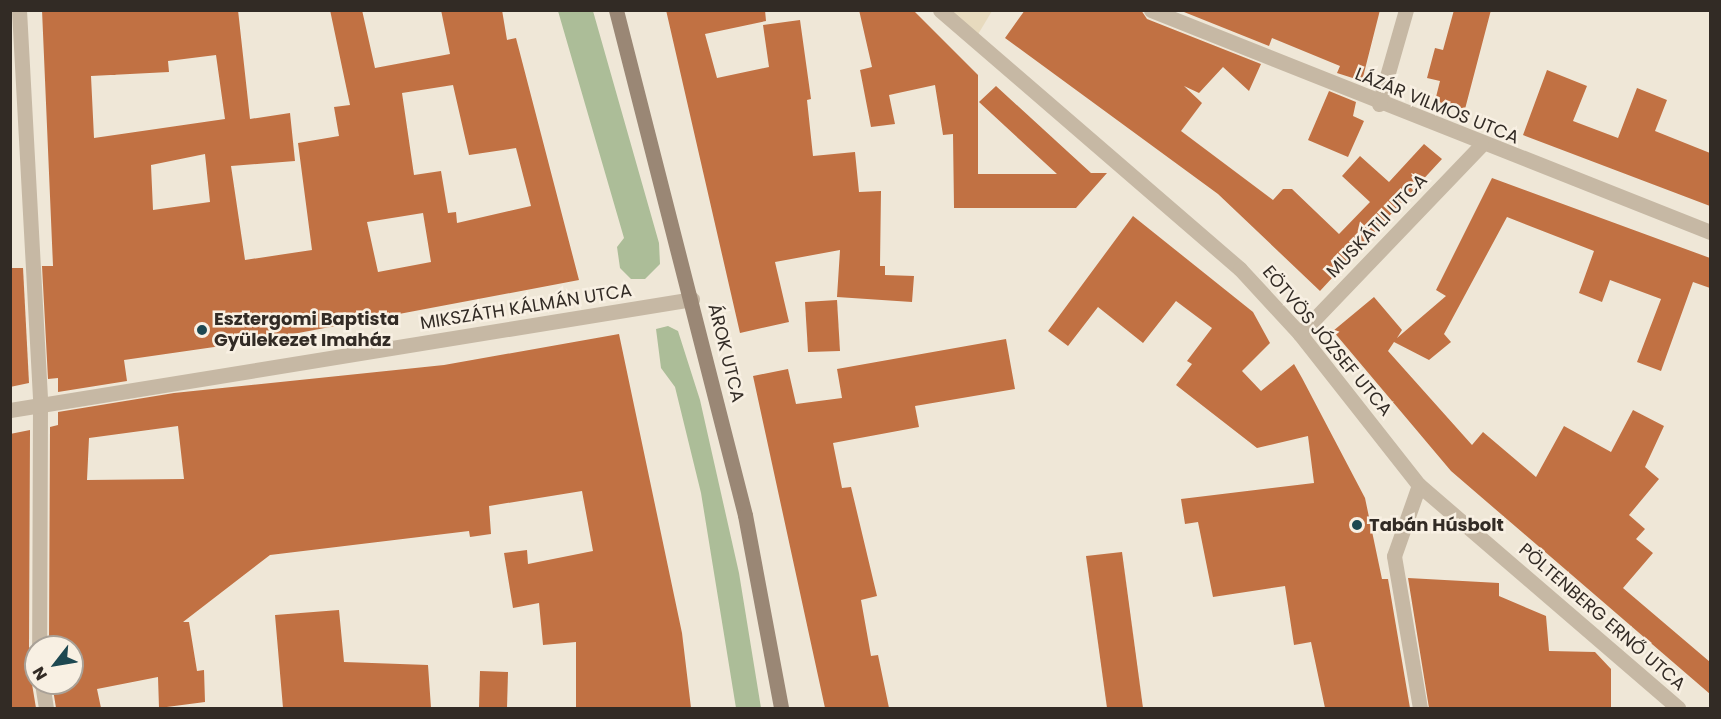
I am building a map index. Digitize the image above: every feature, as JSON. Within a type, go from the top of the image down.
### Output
[{"type":"main road","name":"ÁROK UTCA","points":[[616,10],[692,299],[745,516],[781,708]]},
{"type":"street","points":[[19,10],[40,404],[39,635]]},
{"type":"street","name":"EÖTVÖS JÓZSEF UTCA","points":[[940,10],[1240,268],[1300,334],[1419,485]]},
{"type":"street","name":"LÁZÁR VILMOS UTCA","points":[[1151,10],[1481,145],[1710,232]]},
{"type":"street","points":[[1379,104],[1406,10]]},
{"type":"street","name":"MUSKÁTLI UTCA","points":[[1300,334],[1481,145]]},
{"type":"street","name":"MIKSZÁTH KÁLMÁN UTCA","points":[[10,410],[692,299]]},
{"type":"street","points":[[1419,485],[1394,556],[1420,708]]},
{"type":"street","name":"PÖLTENBERG ERNŐ UTCA","points":[[1419,485],[1678,708]]},
{"type":"green space","points":[[558,11],[593,11],[659,243],[660,264],[645,279],[631,279],[620,268],[617,247],[624,238]]},
{"type":"green space","points":[[668,326],[678,331],[700,400],[739,573],[761,708],[736,708],[701,493],[675,387],[661,368],[656,329]]},
{"type":"shaded area","points":[[940,11],[992,11],[974,41]]},
{"type":"building","points":[[42,10],[238,10],[250,119],[290,113],[295,161],[231,166],[245,260],[312,250],[298,143],[339,136],[334,107],[350,105],[330,10],[362,10],[375,68],[450,54],[441,10],[502,10],[507,40],[516,38],[579,280],[256,341],[124,360],[127,381],[58,392],[58,378],[48,379],[42,266],[53,266]],"holes":[[[216,55],[225,119],[94,138],[91,76],[169,72],[168,61]],[[453,85],[469,155],[516,148],[531,206],[457,223],[456,212],[448,213],[441,171],[414,175],[402,93]],[[205,154],[210,202],[153,210],[151,165]],[[423,213],[431,262],[378,272],[367,222]]]},
{"type":"building","points":[[666,10],[765,10],[766,21],[705,34],[717,78],[769,67],[763,25],[800,20],[811,99],[807,100],[813,156],[855,152],[859,192],[881,191],[880,266],[885,266],[885,275],[914,276],[912,302],[837,297],[840,250],[775,262],[789,322],[740,333]]},
{"type":"building","points":[[859,10],[913,10],[978,75],[978,174],[1057,174],[979,102],[996,86],[1091,173],[1107,173],[1076,208],[954,208],[953,134],[943,135],[935,85],[889,95],[895,124],[871,127],[860,70],[872,67]]},
{"type":"building","points":[[1025,10],[1141,10],[1147,19],[1261,64],[1249,91],[1223,67],[1199,93],[1184,86],[1202,103],[1181,131],[1273,200],[1283,189],[1292,189],[1339,234],[1370,202],[1342,176],[1360,156],[1389,182],[1424,144],[1442,159],[1320,291],[1218,194],[1005,38]]},
{"type":"building","points":[[1179,10],[1380,10],[1362,81],[1337,73],[1340,66],[1272,38],[1269,46]]},
{"type":"building","points":[[1454,10],[1491,10],[1465,109],[1435,101],[1440,81],[1427,78],[1435,48],[1443,50]]},
{"type":"building","points":[[1547,70],[1587,86],[1573,121],[1618,138],[1637,88],[1667,100],[1655,131],[1710,153],[1710,206],[1523,135]]},
{"type":"building","points":[[1329,91],[1356,102],[1353,116],[1364,121],[1348,157],[1308,140]]},
{"type":"building","points":[[1492,178],[1710,258],[1710,288],[1693,282],[1661,371],[1637,362],[1661,299],[1610,280],[1602,302],[1579,293],[1594,251],[1507,217],[1444,334],[1451,342],[1429,360],[1394,342],[1388,351],[1472,445],[1483,432],[1536,477],[1564,426],[1611,452],[1633,410],[1664,426],[1645,467],[1659,479],[1629,515],[1645,529],[1636,539],[1653,553],[1623,588],[1710,662],[1710,694],[1451,471],[1333,331],[1374,297],[1402,330],[1397,338],[1446,296],[1436,290]]},
{"type":"building","points":[[1133,216],[1253,312],[1270,343],[1242,371],[1261,391],[1294,364],[1302,378],[1365,498],[1382,579],[1388,579],[1410,708],[1325,708],[1311,642],[1294,645],[1285,586],[1213,597],[1198,522],[1185,524],[1181,499],[1314,483],[1308,436],[1257,448],[1176,385],[1192,364],[1187,361],[1212,328],[1176,301],[1143,343],[1098,307],[1068,346],[1048,331]]},
{"type":"building","points":[[10,268],[23,268],[29,383],[10,387]]},
{"type":"building","points":[[837,300],[840,351],[808,352],[805,302]]},
{"type":"building","points":[[619,334],[682,633],[691,708],[576,708],[576,642],[543,645],[539,603],[513,608],[504,553],[527,550],[528,564],[593,551],[582,491],[489,506],[491,534],[470,537],[469,531],[270,555],[183,622],[189,622],[197,671],[204,670],[205,702],[159,708],[158,677],[97,689],[101,708],[56,708],[54,695],[84,695],[84,635],[49,635],[50,427],[58,425],[58,412],[174,393],[444,365]],"holes":[[[178,426],[184,479],[87,480],[89,438]]]},
{"type":"building","points":[[1006,339],[1015,389],[915,406],[919,427],[833,443],[842,488],[851,487],[877,596],[861,600],[871,656],[878,655],[889,708],[825,708],[753,376],[788,369],[796,404],[842,398],[837,369]]},
{"type":"building","points":[[30,430],[29,635],[24,635],[24,695],[34,695],[36,708],[10,708],[10,434]]},
{"type":"building","points":[[1122,552],[1143,708],[1107,708],[1086,556]]},
{"type":"building","points":[[1408,578],[1499,583],[1499,596],[1546,616],[1549,651],[1595,652],[1611,669],[1611,708],[1429,708]]},
{"type":"building","points":[[339,610],[344,662],[428,665],[431,708],[283,708],[275,615]]},
{"type":"building","points":[[480,671],[508,672],[507,708],[479,708]]},
{"type":"place","name":"Esztergomi Baptista Gyülekezet Imaház","points":[[202,330]]},
{"type":"place","name":"Tabán Húsbolt","points":[[1357,525]]}]
